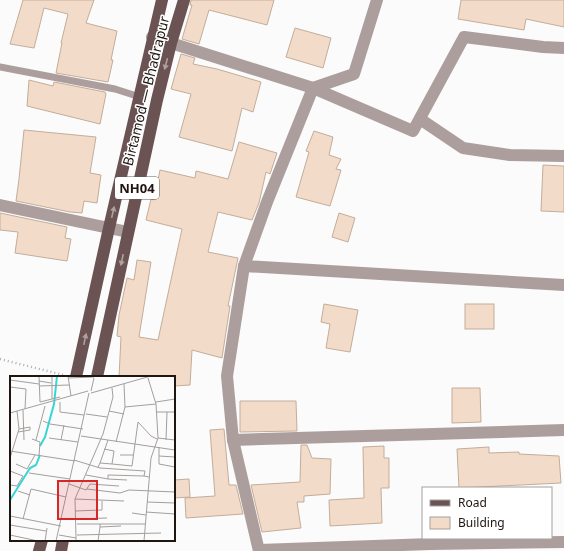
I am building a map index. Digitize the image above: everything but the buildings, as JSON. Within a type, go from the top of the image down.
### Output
[{"type":"main road","name":"Birtamod — Bhadrapur","points":[[76,376],[140,97],[152,37],[162,0]]},
{"type":"main road","name":"Birtamod — Bhadrapur","points":[[97,376],[171,42],[184,0]]},
{"type":"main road","points":[[39,551],[42,541]]},
{"type":"main road","points":[[61,551],[63,541]]},
{"type":"street","points":[[377,0],[354,74],[313,88],[267,202],[244,266],[227,376],[233,440],[259,550],[431,544],[564,542]]},
{"type":"street","points":[[152,37],[313,88],[413,131],[464,37],[543,47],[564,48]]},
{"type":"street","points":[[420,118],[463,148],[510,155],[564,156]]},
{"type":"street","points":[[0,205],[128,232]]},
{"type":"street","points":[[244,266],[564,285]]},
{"type":"street","points":[[233,440],[564,430]]},
{"type":"lane","points":[[0,67],[115,89],[140,97]]},
{"type":"path","points":[[0,359],[65,376]]}]
